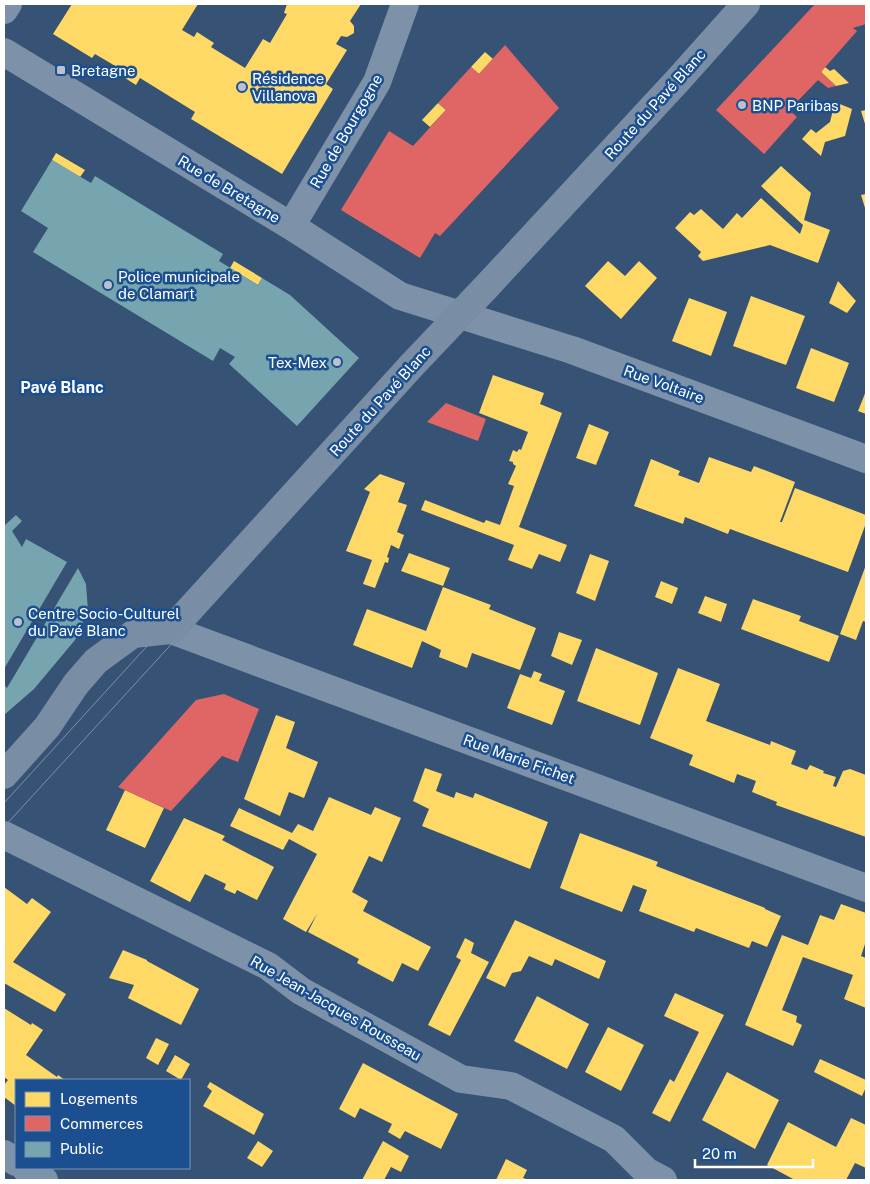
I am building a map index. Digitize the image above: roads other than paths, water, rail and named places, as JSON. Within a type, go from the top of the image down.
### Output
[{"type":"main road","name":"Route du Pavé Blanc","points":[[171,630],[459,314],[652,108],[746,4]]},
{"type":"main road","points":[[4,775],[47,727],[76,684],[96,661],[133,634],[171,630]]},
{"type":"street","points":[[4,10],[8,4]]},
{"type":"street","name":"Rue de Bourgogne","points":[[291,226],[377,82],[405,4]]},
{"type":"street","name":"Rue de Bretagne","points":[[4,52],[291,226],[400,296],[459,314]]},
{"type":"street","name":"Rue Voltaire","points":[[459,314],[572,350],[866,459]]},
{"type":"street","name":"Rue Marie Fichet","points":[[171,630],[866,888]]},
{"type":"street","name":"Rue Jean-Jacques Rousseau","points":[[4,835],[268,966],[301,991],[461,1080],[511,1086],[614,1139],[646,1171],[663,1180]]},
{"type":"street","points":[[4,1154],[15,1161]]},
{"type":"street","points":[[27,1169],[44,1180]]},
{"type":"tram line","points":[[4,803],[458,305],[729,4]]},
{"type":"tram line","points":[[4,827],[471,317],[753,4]]},
{"type":"place","name":"Bretagne","points":[[61,70]]},
{"type":"place","name":"Résidence Villanova","points":[[242,87]]},
{"type":"place","name":"BNP Paribas","points":[[742,105]]},
{"type":"place","name":"Police municipale de Clamart","points":[[108,285]]},
{"type":"place","name":"Tex-Mex","points":[[337,362]]},
{"type":"place","name":"Centre Socio-Culturel du Pavé Blanc","points":[[18,622]]},
{"type":"district","name":"Pavé Blanc","points":[[62,387]]}]
